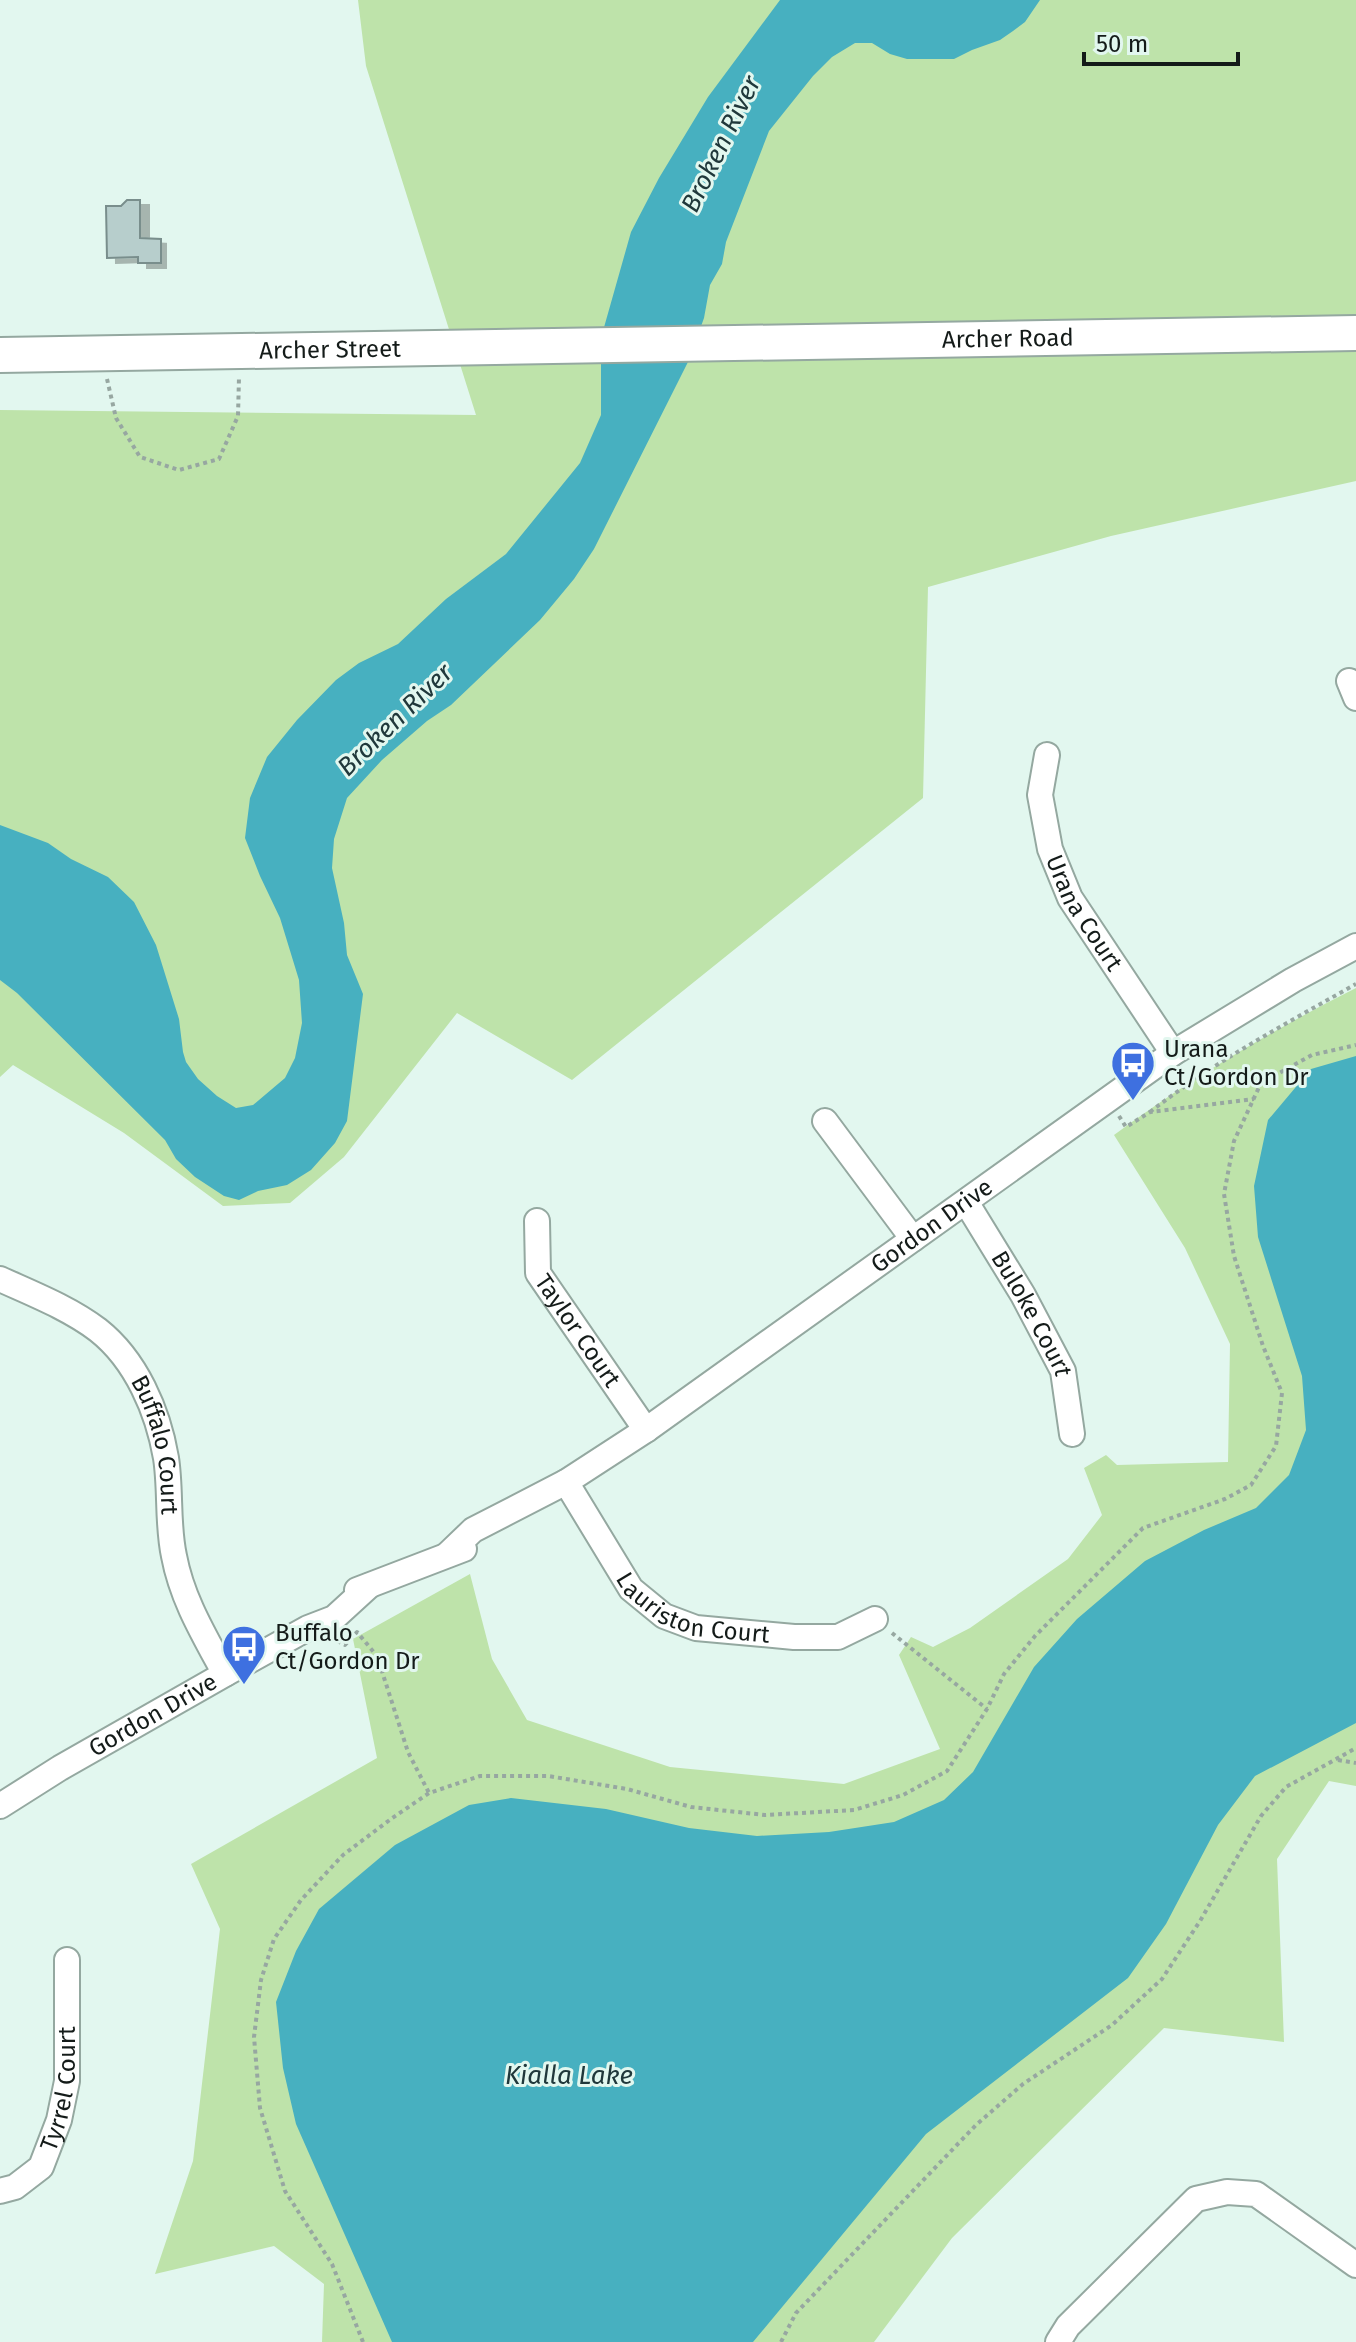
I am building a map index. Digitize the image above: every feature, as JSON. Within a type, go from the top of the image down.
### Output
[{"type":"main road","name":"Archer Road","points":[[660,344],[1356,333]]},
{"type":"main road","name":"Archer Street","points":[[0,355],[660,344]]},
{"type":"street","name":"Urana Court","points":[[1047,755],[1040,795],[1050,849],[1070,898],[1173,1053]]},
{"type":"street","name":"Gordon Drive","points":[[0,1806],[60,1768],[308,1628],[348,1592],[448,1554],[473,1530],[566,1482],[646,1430],[1173,1053],[1293,980],[1356,946]]},
{"type":"street","points":[[825,1121],[913,1239]]},
{"type":"street","name":"Buloke Court","points":[[966,1202],[1023,1295],[1063,1371],[1072,1434]]},
{"type":"street","name":"Taylor Court","points":[[537,1221],[538,1273],[646,1430]]},
{"type":"street","name":"Buffalo Court","points":[[0,1279],[58,1306],[98,1330],[122,1354],[142,1385],[159,1424],[166,1458],[173,1553],[184,1596],[225,1674]]},
{"type":"street","name":"Lauriston Court","points":[[566,1482],[631,1589],[664,1616],[696,1628],[794,1637],[838,1637],[875,1619]]},
{"type":"street","name":"Tyrrel Court","points":[[0,2191],[15,2187],[41,2167],[59,2120],[67,2081],[67,1960]]},
{"type":"street","points":[[1058,2342],[1068,2326],[1196,2199],[1211,2195],[1227,2192],[1256,2194],[1356,2265]]},
{"type":"path","points":[[108,353],[107,380],[116,418],[140,457],[179,470],[219,459],[238,416],[240,351]]},
{"type":"path","points":[[1107,1098],[1126,1127],[1256,1040],[1356,984]]},
{"type":"path","points":[[363,2342],[332,2264],[285,2191],[260,2108],[254,2037],[261,1980],[274,1939],[301,1900],[343,1855],[429,1793],[480,1776],[548,1776],[627,1789],[691,1807],[765,1815],[854,1810],[903,1795],[947,1771],[987,1709],[1004,1674],[1035,1636],[1143,1528],[1225,1499],[1251,1485],[1276,1446],[1282,1393],[1234,1256],[1224,1194],[1234,1141],[1261,1083],[1312,1055],[1356,1045]]},
{"type":"path","points":[[1150,1112],[1254,1099]]},
{"type":"path","points":[[875,1619],[987,1709]]},
{"type":"path","points":[[308,1628],[345,1645],[357,1632],[377,1656],[408,1752],[429,1793]]},
{"type":"path","points":[[781,2342],[796,2313],[976,2125],[1023,2084],[1112,2025],[1162,1979],[1261,1816],[1286,1787],[1356,1748]]},
{"type":"path","points":[[1336,1759],[1356,1763]]},
{"type":"green space","points":[[358,0],[1356,0],[1356,481],[1111,536],[928,587],[923,798],[572,1080],[457,1013],[344,1157],[290,1203],[223,1206],[124,1133],[13,1065],[0,1077],[0,410],[476,415],[366,66]]},
{"type":"green space","name":"Kialla Lake","points":[[1356,988],[1356,1786],[1329,1781],[1277,1859],[1284,2042],[1164,2028],[952,2238],[874,2342],[322,2342],[324,2284],[274,2246],[155,2274],[193,2161],[220,1929],[191,1864],[377,1758],[353,1639],[470,1574],[492,1659],[527,1720],[670,1767],[844,1784],[940,1749],[899,1655],[911,1637],[933,1647],[970,1628],[1068,1559],[1102,1515],[1084,1468],[1106,1455],[1117,1465],[1228,1462],[1230,1344],[1185,1248],[1114,1135],[1232,1056]]},
{"type":"water","name":"Broken River","points":[[780,0],[1040,0],[1025,22],[1000,40],[954,59],[907,59],[890,54],[872,43],[855,43],[832,57],[813,76],[769,131],[726,242],[722,264],[710,285],[704,318],[689,360],[594,549],[540,620],[451,705],[427,721],[382,760],[347,798],[334,839],[332,868],[344,923],[347,955],[363,994],[347,1121],[335,1143],[311,1170],[287,1185],[258,1191],[239,1200],[224,1196],[195,1177],[176,1159],[165,1140],[17,993],[0,980],[0,825],[48,843],[71,859],[108,877],[134,902],[156,945],[179,1019],[186,1062],[198,1079],[217,1096],[236,1108],[253,1105],[285,1078],[295,1058],[302,1023],[299,980],[280,918],[245,838],[250,798],[267,757],[336,680],[359,663],[398,644],[446,599],[506,554],[580,463],[601,415],[601,338],[631,232],[659,178],[708,97]]},
{"type":"water","name":"Kialla Lake","points":[[1356,1056],[1356,1723],[1255,1776],[1218,1825],[1166,1924],[1128,1978],[926,2134],[753,2342],[392,2342],[296,2124],[283,2068],[276,2002],[296,1951],[319,1909],[395,1845],[469,1805],[511,1798],[606,1809],[689,1828],[757,1836],[829,1832],[894,1822],[944,1800],[973,1772],[1034,1667],[1077,1619],[1145,1561],[1204,1530],[1256,1508],[1289,1475],[1306,1430],[1302,1376],[1258,1237],[1254,1186],[1268,1120],[1311,1069]]},
{"type":"building","points":[[127,200],[140,200],[140,238],[161,239],[161,263],[138,263],[138,257],[107,258],[106,206],[121,206]]},
{"type":"place","name":"Urana Ct/Gordon Dr","points":[[1133,1102]]},
{"type":"place","name":"Buffalo Ct/Gordon Dr","points":[[244,1686]]}]
